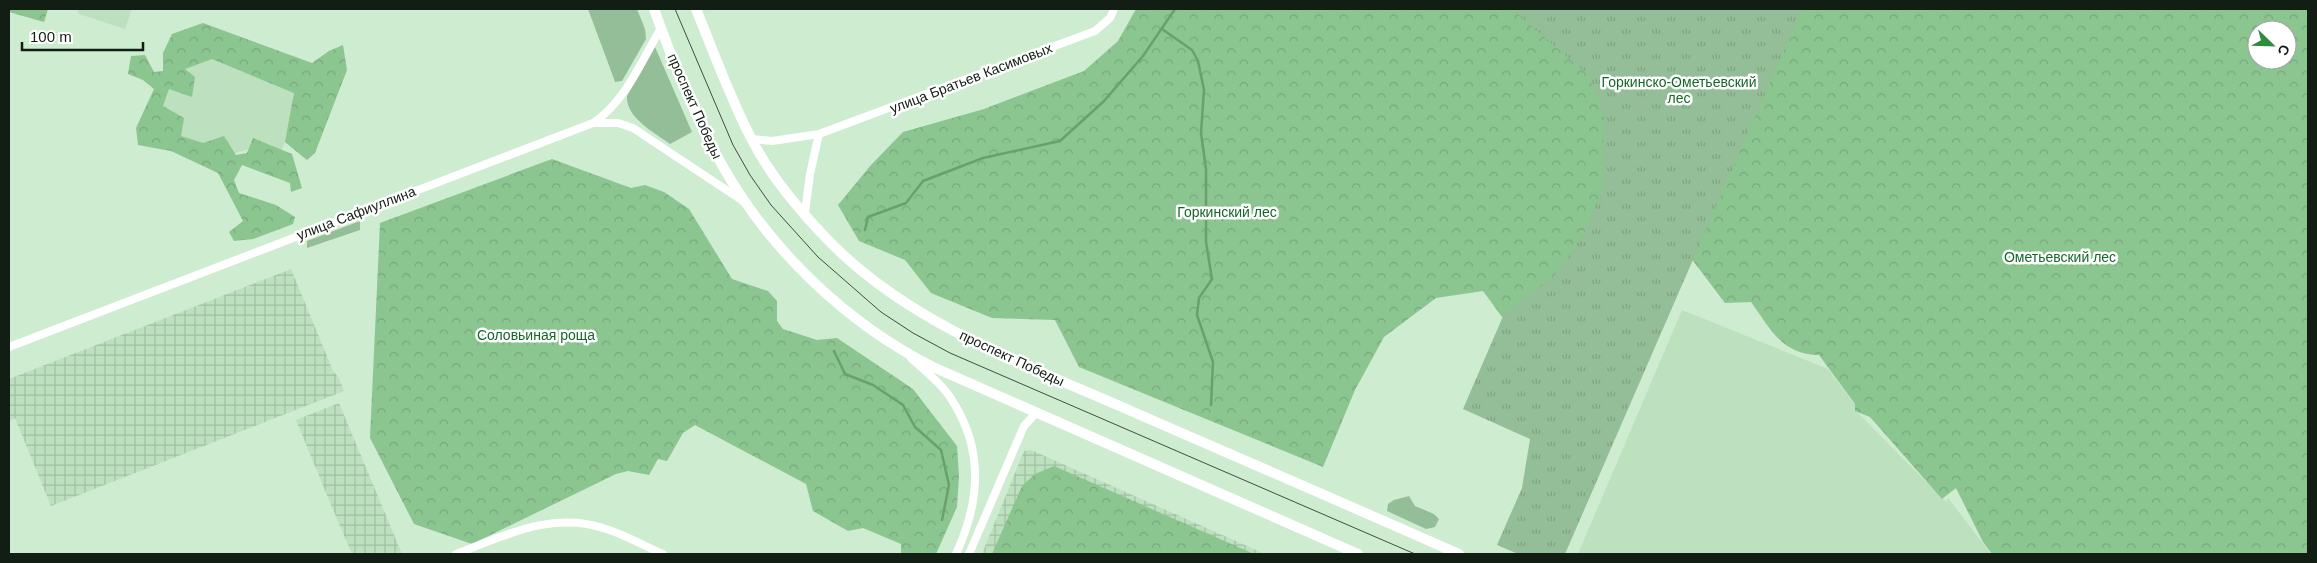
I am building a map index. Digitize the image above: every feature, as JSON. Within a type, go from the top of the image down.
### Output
[{"type":"main road","name":"проспект Победы","points":[[654,9],[690,101],[722,165],[746,203],[805,274],[839,305],[906,353],[1358,554]]},
{"type":"main road","name":"проспект Победы","points":[[696,9],[720,68],[752,139],[764,160],[805,213],[836,248],[885,289],[952,330],[1034,369],[1459,554]]},
{"type":"street","name":"улица Братьев Касимовых","points":[[752,139],[772,141],[819,134],[1096,31],[1110,18],[1114,9]]},
{"type":"street","name":"улица Сафиуллина","points":[[9,347],[593,123],[607,113],[619,99],[661,28]]},
{"type":"street","points":[[593,123],[618,123],[633,128],[746,203]]},
{"type":"street","points":[[805,213],[810,174],[819,134]]},
{"type":"street","points":[[906,353],[949,396],[963,421],[974,450],[977,483],[971,514],[956,554]]},
{"type":"street","points":[[969,554],[1024,426],[1037,412]]},
{"type":"street","points":[[456,554],[540,524],[566,522],[603,528],[663,554]]},
{"type":"shaded area","points":[[77,9],[132,9],[125,29],[79,14]]},
{"type":"shaded area","points":[[187,39],[306,83],[279,158],[254,148],[227,155],[143,135]]},
{"type":"shaded area","points":[[291,269],[333,371],[339,378],[344,391],[51,506],[15,418],[9,421],[9,379]]},
{"type":"shaded area","points":[[1682,310],[1828,369],[1855,405],[1856,411],[1946,502],[1948,498],[1991,554],[1578,554]]},
{"type":"shaded area","points":[[339,403],[402,554],[352,554],[329,500],[296,420]]},
{"type":"shaded area","points":[[1031,450],[1265,554],[982,554],[1024,451]]},
{"type":"green space","points":[[9,9],[48,9],[44,22],[9,12]]},
{"type":"green space","points":[[588,9],[637,9],[645,29],[646,39],[622,81],[615,82]]},
{"type":"green space","name":"Горкинский лес","points":[[1136,9],[1574,9],[1590,73],[1600,97],[1605,121],[1604,190],[1587,232],[1547,302],[1502,317],[1483,291],[1436,298],[1384,337],[1355,390],[1323,467],[1079,367],[1055,320],[992,318],[931,293],[905,260],[859,241],[838,205],[871,165],[903,132],[984,109],[1084,71],[1118,41]]},
{"type":"green space","name":"Горкинско-Ометьевский лес","points":[[1512,9],[1802,9],[1565,554],[1518,554],[1497,545],[1522,488],[1530,439],[1463,409],[1504,314],[1552,278],[1568,258],[1585,231],[1601,192],[1604,118],[1588,75]]},
{"type":"green space","name":"Ометьевский лес","points":[[1777,9],[2308,9],[2308,554],[1992,554],[1983,542],[1956,488],[1942,499],[1870,417],[1855,411],[1855,404],[1819,355],[1806,354],[1786,345],[1771,330],[1751,302],[1725,303],[1681,245]]},
{"type":"green space","points":[[203,23],[312,63],[329,51],[343,45],[347,70],[315,153],[307,160],[285,142],[294,93],[212,59],[185,69],[195,77],[192,97],[169,89],[163,106],[184,118],[181,136],[203,143],[224,136],[236,155],[247,153],[253,138],[292,154],[302,188],[291,192],[290,183],[242,165],[234,180],[239,193],[276,205],[295,217],[293,224],[253,239],[234,241],[229,232],[243,221],[218,173],[171,151],[138,145],[136,128],[154,89],[143,80],[128,74],[131,56],[145,55],[154,72],[163,71],[163,53],[172,34]]},
{"type":"green space","points":[[655,47],[692,132],[670,144],[642,124],[631,111],[628,104],[627,96]]},
{"type":"green space","name":"Соловьиная роща","points":[[552,159],[631,188],[645,185],[664,192],[689,209],[732,279],[768,291],[777,301],[777,321],[783,329],[817,340],[837,338],[913,389],[957,446],[959,476],[957,507],[936,554],[901,554],[901,544],[863,528],[848,531],[813,511],[806,484],[695,425],[683,433],[667,461],[658,459],[649,475],[628,471],[616,474],[472,544],[414,524],[370,438],[380,223]]},
{"type":"green space","points":[[360,221],[360,230],[307,248],[307,241]]},
{"type":"green space","points":[[1054,466],[1254,554],[992,554],[1022,486],[1035,474]]},
{"type":"green space","points":[[1409,496],[1415,506],[1434,514],[1439,519],[1435,527],[1426,529],[1387,511],[1388,504],[1394,500]]},
{"type":"waterway","points":[[865,230],[868,217],[906,203],[923,181],[983,158],[1060,141],[1104,101],[1143,56],[1175,9]]},
{"type":"waterway","points":[[1162,29],[1192,50],[1198,61],[1204,90],[1201,133],[1206,169],[1206,242],[1212,279],[1199,298],[1197,315],[1213,362],[1211,405]]},
{"type":"waterway","points":[[834,351],[845,374],[873,385],[903,405],[915,427],[941,450],[949,485],[942,520]]},
{"type":"tram line","points":[[675,9],[733,145],[750,175],[771,205],[818,257],[881,312],[913,333],[950,353],[1415,554]]}]
